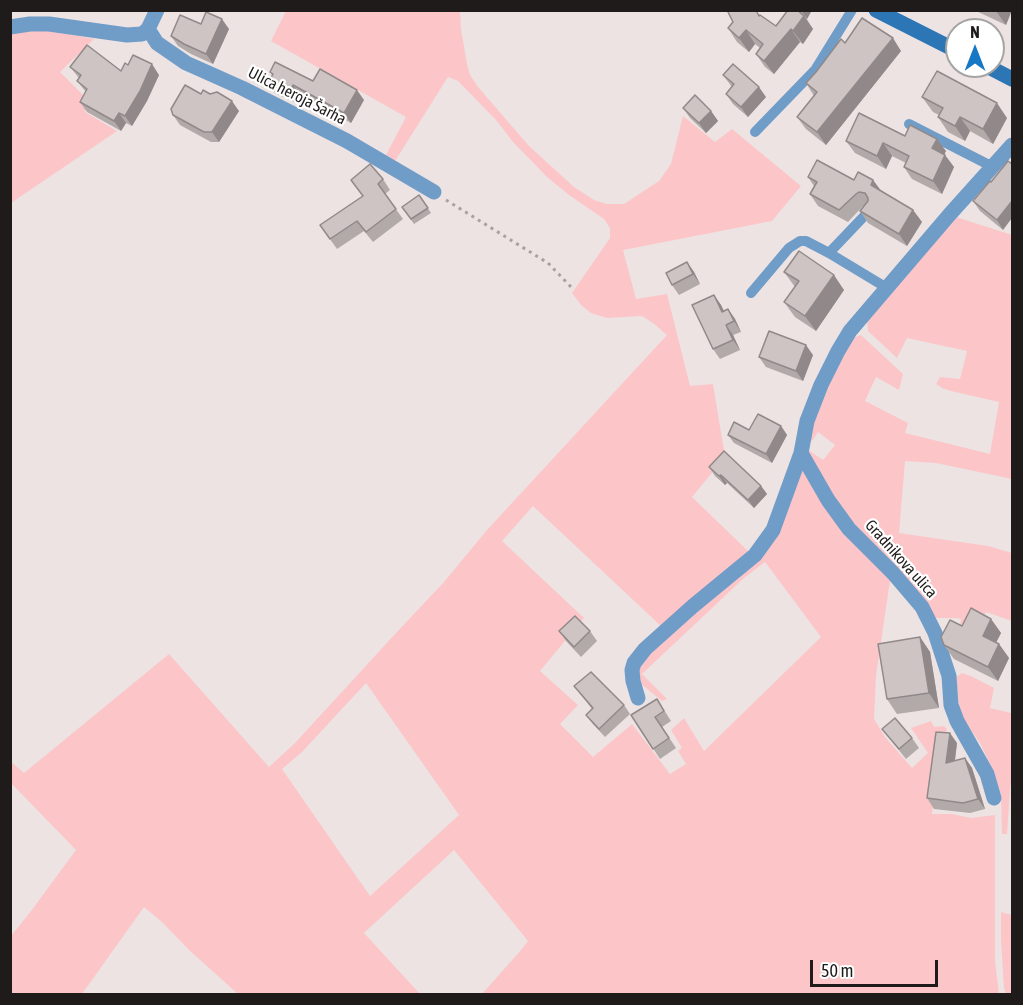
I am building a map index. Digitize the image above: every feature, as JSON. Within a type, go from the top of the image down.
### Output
[{"type":"street","points":[[10,27],[49,24],[127,35],[142,34],[148,29],[157,10]]},
{"type":"street","points":[[876,10],[945,45]]},
{"type":"street","name":"Ulica heroja Šarha","points":[[148,29],[157,43],[186,63],[242,88],[347,141],[434,192]]},
{"type":"street","points":[[638,698],[632,670],[634,663],[645,649],[755,555],[773,530],[801,453],[807,421],[821,385],[850,331],[1012,145]]},
{"type":"street","name":"Gradnikova ulica","points":[[801,453],[828,500],[849,529],[893,573],[922,607],[935,633],[949,676],[951,705],[957,721],[987,774],[994,798]]},
{"type":"lane","points":[[755,132],[815,70],[852,10]]},
{"type":"lane","points":[[909,124],[993,167]]},
{"type":"lane","points":[[830,253],[869,211]]},
{"type":"lane","points":[[751,293],[789,248],[800,241],[806,241],[830,253],[887,288]]},
{"type":"path","points":[[434,192],[548,263],[572,288]]},
{"type":"shaded area","points":[[286,11],[460,11],[467,64],[470,75],[478,87],[529,146],[574,187],[594,200],[607,204],[624,204],[659,181],[671,164],[683,116],[715,142],[732,129],[801,186],[772,221],[623,250],[636,299],[667,294],[690,386],[713,384],[725,457],[692,497],[751,554],[663,628],[533,506],[502,541],[584,618],[540,671],[578,705],[560,724],[593,757],[632,724],[670,774],[686,764],[678,751],[682,748],[671,730],[684,718],[704,751],[821,637],[765,562],[744,578],[642,674],[667,699],[662,701],[640,683],[639,667],[643,658],[759,557],[802,471],[805,471],[891,574],[876,676],[874,719],[885,737],[912,768],[928,753],[911,728],[931,721],[934,727],[944,726],[947,729],[942,744],[932,814],[952,814],[971,818],[995,815],[995,961],[999,994],[482,994],[528,941],[454,850],[364,933],[420,994],[238,994],[144,907],[82,994],[11,994],[11,936],[76,850],[11,783],[10,761],[24,773],[169,654],[269,767],[295,743],[444,582],[487,530],[667,335],[642,316],[607,318],[591,313],[581,305],[572,293],[610,238],[610,228],[604,219],[547,177],[458,81],[448,77],[395,161],[386,155],[406,117],[271,41]],"holes":[[[366,683],[459,815],[370,896],[282,769],[302,752]]]},
{"type":"shaded area","points":[[47,30],[94,39],[60,72],[88,100],[85,112],[117,131],[11,203],[11,33]]},
{"type":"shaded area","points":[[956,217],[1012,235],[1012,479],[936,463],[905,461],[899,533],[988,546],[1012,553],[1012,621],[986,612],[975,631],[960,625],[961,619],[935,618],[895,569],[829,496],[807,449],[823,460],[835,445],[818,432],[812,441],[809,439],[812,420],[850,339],[861,335],[903,374],[899,390],[876,377],[865,401],[908,423],[905,433],[990,454],[999,402],[951,391],[936,384],[940,377],[960,379],[967,351],[907,338],[897,358],[868,331],[867,320]]},
{"type":"shaded area","points":[[962,673],[994,688],[990,708],[1011,713],[1012,708],[1012,774],[1007,834],[1002,834],[1001,794],[993,771],[980,743],[960,715],[956,677]]},
{"type":"shaded area","points":[[1001,912],[1012,915],[1012,994],[1006,994],[1004,988]]},
{"type":"building","points":[[727,10],[756,10],[759,16],[776,26],[788,10],[797,10],[804,16],[764,61],[756,54],[763,44],[746,30],[739,38],[728,28],[733,22]]},
{"type":"building","points":[[206,12],[222,19],[206,54],[171,36],[180,15],[201,24]]},
{"type":"building","points":[[862,18],[893,38],[817,132],[797,117],[817,92],[806,83],[841,39],[845,43]]},
{"type":"building","points":[[87,45],[121,71],[125,63],[128,65],[133,55],[152,64],[125,116],[119,113],[114,121],[80,102],[87,89],[77,81],[81,75],[70,67]]},
{"type":"building","points":[[275,62],[313,81],[320,69],[357,90],[344,113],[293,85],[289,93],[268,83],[273,74],[270,72]]},
{"type":"building","points":[[733,64],[759,87],[741,107],[726,94],[734,84],[723,75]]},
{"type":"building","points":[[937,71],[945,75],[945,78],[950,78],[997,103],[983,129],[960,117],[955,126],[938,117],[943,108],[922,97]]},
{"type":"building","points":[[185,85],[201,94],[203,90],[210,94],[217,92],[232,101],[212,132],[204,132],[173,115],[171,109]]},
{"type":"building","points":[[695,95],[711,111],[699,123],[683,108]]},
{"type":"building","points":[[859,113],[905,136],[910,125],[937,139],[932,148],[945,155],[933,181],[904,167],[909,156],[883,143],[877,156],[846,141]]},
{"type":"building","points":[[817,160],[854,180],[858,172],[873,180],[871,185],[913,210],[899,234],[860,211],[868,201],[865,193],[859,192],[839,210],[810,194],[817,182],[808,177]]},
{"type":"building","points":[[1008,161],[1012,164],[1012,201],[997,220],[973,201]]},
{"type":"building","points":[[370,164],[383,179],[378,184],[396,209],[366,232],[357,221],[330,239],[320,225],[363,196],[351,180]]},
{"type":"building","points":[[419,195],[428,208],[411,219],[402,207]]},
{"type":"building","points":[[799,251],[834,275],[805,316],[784,302],[799,281],[784,272]]},
{"type":"building","points":[[687,262],[693,274],[672,285],[666,273]]},
{"type":"building","points":[[714,295],[722,312],[728,309],[734,321],[726,325],[733,340],[713,349],[692,305]]},
{"type":"building","points":[[769,331],[806,345],[796,371],[759,357]]},
{"type":"building","points":[[758,414],[781,426],[766,454],[728,435],[734,422],[749,430]]},
{"type":"building","points":[[724,451],[761,486],[748,500],[709,467]]},
{"type":"building","points":[[971,608],[991,619],[983,636],[999,644],[988,667],[944,645],[941,637],[950,620],[962,626]]},
{"type":"building","points":[[575,616],[590,631],[574,647],[559,631]]},
{"type":"building","points":[[920,637],[929,693],[887,699],[878,644]]},
{"type":"building","points":[[591,672],[624,705],[599,729],[586,715],[593,708],[574,686]]},
{"type":"building","points":[[657,699],[664,711],[655,717],[669,738],[653,749],[631,715]]},
{"type":"building","points":[[895,718],[912,738],[899,749],[882,729]]},
{"type":"building","points":[[936,732],[950,733],[946,763],[965,758],[978,799],[963,803],[927,798]]}]
